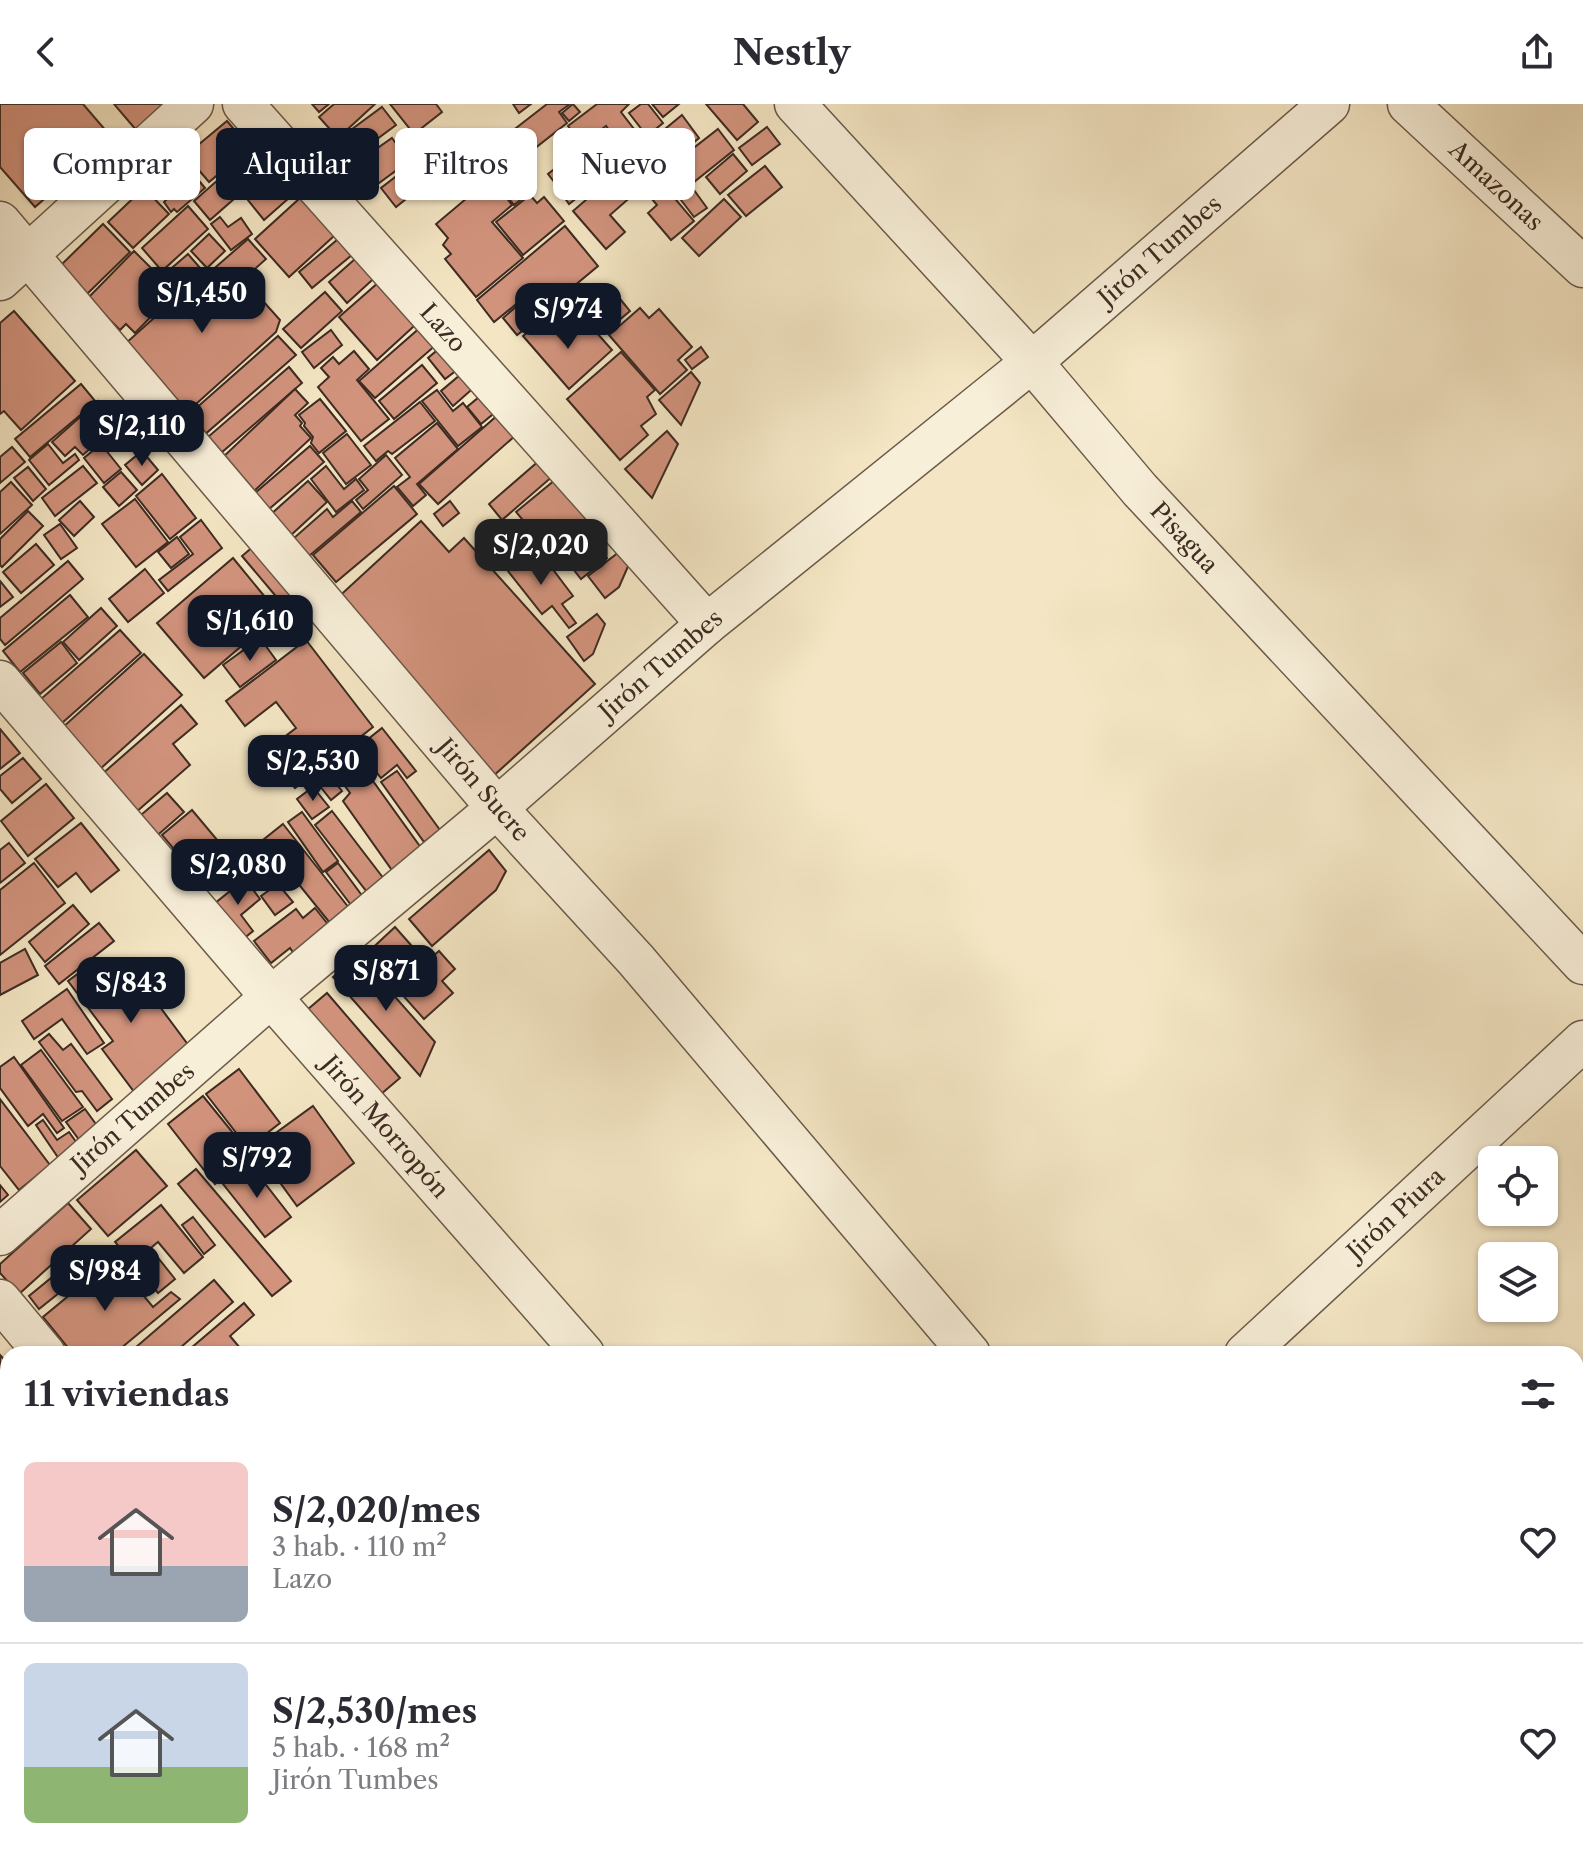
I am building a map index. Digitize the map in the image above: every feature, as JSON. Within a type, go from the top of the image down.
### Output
[{"type":"street","points":[[14,267],[193,104]]},
{"type":"street","name":"Lazo","points":[[243,104],[707,624]]},
{"type":"street","name":"Pisagua","points":[[795,104],[1032,362],[1140,490],[1583,964]]},
{"type":"street","name":"Jirón Tumbes","points":[[0,1235],[271,997],[497,808],[707,624],[1032,362],[1329,104]]},
{"type":"street","name":"Amazonas","points":[[1408,104],[1583,267]]},
{"type":"street","name":"Jirón Sucre","points":[[0,222],[14,267],[636,960],[963,1346]]},
{"type":"street","name":"Jirón Morropón","points":[[0,681],[577,1346]]},
{"type":"street","name":"Jirón Piura","points":[[1254,1346],[1583,1041]]},
{"type":"street","points":[[0,1300],[38,1346]]},
{"type":"building","points":[[0,104],[83,104],[104,128],[24,128],[24,194],[0,167]]},
{"type":"building","points":[[114,104],[168,104],[140,128],[134,128]]},
{"type":"building","points":[[312,104],[329,104],[319,112]]},
{"type":"building","points":[[334,104],[375,104],[349,128],[329,128],[319,117]]},
{"type":"building","points":[[390,104],[436,104],[442,112],[422,128],[409,128]]},
{"type":"building","points":[[513,104],[531,104],[519,113]]},
{"type":"building","points":[[547,104],[570,104],[559,112],[567,123],[561,128],[553,128],[553,134],[537,147],[537,128],[516,128]]},
{"type":"building","points":[[573,104],[580,112],[569,121],[562,113]]},
{"type":"building","points":[[597,104],[629,104],[621,112],[633,128],[570,128],[568,126]]},
{"type":"building","points":[[641,104],[648,104],[663,123],[657,128],[641,128],[629,113]]},
{"type":"building","points":[[652,104],[679,104],[663,117]]},
{"type":"building","points":[[706,104],[743,104],[758,122],[737,140]]},
{"type":"building","points":[[382,107],[396,125],[379,138],[379,128],[354,128]]},
{"type":"building","points":[[682,115],[692,128],[666,128]]},
{"type":"building","points":[[227,121],[233,128],[219,128]]},
{"type":"building","points":[[767,127],[780,144],[752,165],[739,148]]},
{"type":"building","points":[[718,129],[734,150],[695,181],[695,147]]},
{"type":"building","points":[[216,130],[216,176],[209,182],[200,171],[200,143]]},
{"type":"building","points":[[392,138],[395,142],[395,171],[379,183],[379,147]]},
{"type":"building","points":[[733,154],[747,171],[720,194],[706,177]]},
{"type":"building","points":[[765,166],[782,187],[746,216],[728,195]]},
{"type":"building","points":[[395,177],[395,200],[405,200],[396,207],[381,188]]},
{"type":"building","points":[[216,182],[216,200],[233,200],[210,220],[194,201],[200,200],[200,196]]},
{"type":"building","points":[[695,191],[707,208],[694,217],[681,200],[695,200]]},
{"type":"building","points":[[544,197],[564,221],[523,255],[496,222],[524,200],[537,203]]},
{"type":"building","points":[[724,199],[741,217],[699,256],[682,238]]},
{"type":"building","points":[[29,200],[43,200],[35,207]]},
{"type":"building","points":[[131,200],[156,200],[169,214],[133,248],[108,222]]},
{"type":"building","points":[[191,200],[177,212],[174,209],[171,212],[164,202]]},
{"type":"building","points":[[248,200],[287,200],[264,220]]},
{"type":"building","points":[[298,200],[322,200],[345,226],[289,277],[255,239]]},
{"type":"building","points":[[465,200],[508,200],[512,205],[492,222],[523,258],[476,297],[445,259],[451,254],[443,245],[448,238],[436,224]]},
{"type":"building","points":[[586,200],[627,200],[610,215],[625,232],[606,249],[573,211]]},
{"type":"building","points":[[653,200],[676,200],[694,221],[671,240],[648,213],[657,205]]},
{"type":"building","points":[[188,206],[208,229],[162,271],[142,248]]},
{"type":"building","points":[[220,217],[228,227],[241,218],[252,234],[231,250],[211,224]]},
{"type":"building","points":[[103,224],[130,252],[86,295],[59,267]]},
{"type":"building","points":[[565,226],[598,266],[544,311],[530,293],[494,322],[477,300]]},
{"type":"building","points":[[350,229],[364,245],[312,288],[299,272]]},
{"type":"building","points":[[209,234],[225,251],[207,268],[191,251]]},
{"type":"building","points":[[248,239],[266,259],[228,293],[210,272]]},
{"type":"building","points":[[134,251],[175,292],[135,333],[126,324],[120,330],[88,298]]},
{"type":"building","points":[[364,251],[382,271],[347,303],[329,282]]},
{"type":"building","points":[[188,254],[227,299],[246,282],[280,320],[276,332],[186,413],[125,344],[184,291],[167,272]]},
{"type":"building","points":[[387,275],[425,316],[377,360],[339,317]]},
{"type":"building","points":[[325,292],[342,311],[301,348],[283,329]]},
{"type":"building","points":[[616,294],[630,311],[606,331],[593,314]]},
{"type":"building","points":[[525,299],[540,317],[517,335],[503,318]]},
{"type":"building","points":[[640,308],[649,318],[659,309],[692,347],[678,360],[687,370],[660,394],[609,335]]},
{"type":"building","points":[[14,311],[75,381],[21,430],[4,411],[0,414],[0,323]]},
{"type":"building","points":[[543,319],[565,343],[588,323],[612,350],[569,389],[523,336]]},
{"type":"building","points":[[422,326],[437,344],[375,398],[359,381]]},
{"type":"building","points":[[331,330],[342,345],[314,368],[302,352]]},
{"type":"building","points":[[278,336],[296,355],[203,436],[186,417]]},
{"type":"building","points":[[448,341],[466,363],[445,379],[428,358]]},
{"type":"building","points":[[701,347],[708,357],[692,369],[685,360]]},
{"type":"building","points":[[354,351],[369,369],[357,380],[389,419],[361,441],[318,387],[329,377],[321,368],[333,357],[339,364]]},
{"type":"building","points":[[621,352],[655,390],[647,397],[656,414],[641,426],[648,435],[620,460],[567,399]]},
{"type":"building","points":[[422,365],[437,383],[394,419],[379,401]]},
{"type":"building","points":[[289,367],[302,383],[221,453],[208,437]]},
{"type":"building","points":[[466,370],[478,384],[453,406],[441,391]]},
{"type":"building","points":[[691,372],[700,383],[681,425],[659,400]]},
{"type":"building","points":[[81,384],[96,402],[30,457],[15,439]]},
{"type":"building","points":[[490,388],[504,405],[481,424],[467,407]]},
{"type":"building","points":[[295,389],[308,403],[295,415],[311,438],[252,493],[221,459]]},
{"type":"building","points":[[437,390],[453,411],[463,403],[482,427],[458,446],[422,401]]},
{"type":"building","points":[[320,399],[346,431],[319,453],[311,443],[313,437],[299,415]]},
{"type":"building","points":[[98,401],[118,424],[83,455],[75,447],[65,456],[52,442]]},
{"type":"building","points":[[420,402],[435,421],[392,454],[388,451],[376,461],[364,446]]},
{"type":"building","points":[[507,407],[525,427],[438,504],[419,484]]},
{"type":"building","points":[[437,423],[458,449],[417,484],[426,495],[413,506],[397,487],[410,477],[395,458]]},
{"type":"building","points":[[667,431],[678,444],[652,498],[625,469]]},
{"type":"building","points":[[347,434],[371,465],[346,484],[323,453]]},
{"type":"building","points":[[48,444],[63,463],[75,454],[79,460],[49,485],[29,460]]},
{"type":"building","points":[[101,444],[121,469],[104,483],[84,458]]},
{"type":"building","points":[[310,446],[324,462],[268,510],[255,493]]},
{"type":"building","points":[[12,447],[25,462],[0,483],[0,457]]},
{"type":"building","points":[[142,451],[158,470],[142,485],[125,465]]},
{"type":"building","points":[[548,453],[561,469],[502,520],[489,504]]},
{"type":"building","points":[[386,455],[402,475],[363,509],[356,500],[368,490],[359,479]]},
{"type":"building","points":[[83,466],[97,483],[55,516],[42,498]]},
{"type":"building","points":[[326,466],[344,489],[356,479],[364,490],[336,512],[311,479]]},
{"type":"building","points":[[28,467],[46,489],[33,501],[14,478]]},
{"type":"building","points":[[566,471],[603,515],[554,557],[516,512]]},
{"type":"building","points":[[121,472],[137,490],[119,506],[103,487]]},
{"type":"building","points":[[162,474],[196,518],[170,539],[136,496]]},
{"type":"building","points":[[308,481],[327,502],[290,536],[270,515]]},
{"type":"building","points":[[11,482],[32,505],[0,534],[0,492]]},
{"type":"building","points":[[394,486],[417,514],[336,582],[313,555]]},
{"type":"building","points":[[135,499],[168,542],[136,567],[102,524]]},
{"type":"building","points":[[80,501],[94,517],[74,536],[59,520]]},
{"type":"building","points":[[352,501],[361,512],[309,556],[294,538],[327,509],[333,517]]},
{"type":"building","points":[[450,501],[459,513],[443,526],[434,514]]},
{"type":"building","points":[[28,511],[43,526],[2,567],[0,539]]},
{"type":"building","points":[[201,520],[222,548],[168,591],[159,580],[193,554],[180,537]]},
{"type":"building","points":[[421,521],[449,552],[464,538],[595,684],[491,778],[333,602]]},
{"type":"building","points":[[517,521],[531,542],[512,555],[498,535]]},
{"type":"building","points":[[60,524],[77,548],[61,559],[44,535]]},
{"type":"building","points":[[590,535],[607,558],[581,579],[563,556]]},
{"type":"building","points":[[177,537],[189,554],[171,568],[158,552]]},
{"type":"building","points":[[262,539],[305,591],[285,607],[242,556]]},
{"type":"building","points":[[632,542],[636,548],[619,587],[605,598],[588,576]]},
{"type":"building","points":[[36,544],[54,565],[21,593],[3,572]]},
{"type":"building","points":[[523,551],[541,575],[551,567],[573,596],[562,604],[576,623],[569,628],[552,606],[542,614],[504,566]]},
{"type":"building","points":[[233,558],[279,614],[204,678],[157,623]]},
{"type":"building","points":[[68,561],[83,579],[5,645],[0,639],[0,618]]},
{"type":"building","points":[[145,569],[164,593],[128,622],[109,599]]},
{"type":"building","points":[[0,581],[13,597],[0,607]]},
{"type":"building","points":[[70,595],[88,617],[20,672],[3,651]]},
{"type":"building","points":[[101,608],[117,626],[79,660],[63,642]]},
{"type":"building","points":[[597,614],[605,624],[593,654],[584,661],[567,637]]},
{"type":"building","points":[[120,630],[141,653],[62,723],[41,699]]},
{"type":"building","points":[[260,638],[276,660],[240,687],[223,665]]},
{"type":"building","points":[[306,640],[373,727],[295,788],[266,751],[296,728],[276,702],[245,726],[226,701]]},
{"type":"building","points":[[61,642],[77,663],[40,694],[23,673]]},
{"type":"building","points":[[144,654],[182,695],[99,770],[62,728]]},
{"type":"building","points":[[181,705],[197,724],[173,744],[190,765],[135,813],[101,775]]},
{"type":"building","points":[[382,728],[416,771],[407,778],[397,765],[381,778],[357,748]]},
{"type":"building","points":[[0,729],[20,753],[0,769]]},
{"type":"building","points":[[355,756],[424,852],[394,873],[343,801],[350,793],[334,771]]},
{"type":"building","points":[[23,758],[41,779],[12,803],[0,789],[0,776]]},
{"type":"building","points":[[397,771],[440,830],[424,842],[381,782]]},
{"type":"building","points":[[330,776],[342,791],[331,800],[319,785]]},
{"type":"building","points":[[46,784],[74,818],[28,856],[1,821]]},
{"type":"building","points":[[313,787],[329,807],[312,819],[297,799]]},
{"type":"building","points":[[167,793],[184,812],[152,840],[135,820]]},
{"type":"building","points":[[192,810],[234,860],[204,885],[162,835]]},
{"type":"building","points":[[332,811],[384,879],[367,892],[315,825]]},
{"type":"building","points":[[302,812],[338,861],[323,872],[288,822]]},
{"type":"building","points":[[81,823],[119,870],[91,892],[76,873],[58,887],[35,859]]},
{"type":"building","points":[[283,824],[353,913],[334,928],[263,840]]},
{"type":"building","points":[[9,843],[25,863],[0,883],[0,850]]},
{"type":"building","points":[[489,850],[506,871],[496,890],[432,946],[409,919]]},
{"type":"building","points":[[34,863],[65,903],[0,955],[0,890]]},
{"type":"building","points":[[338,863],[366,901],[354,909],[326,872]]},
{"type":"building","points":[[245,879],[260,899],[241,915],[253,931],[242,940],[214,904]]},
{"type":"building","points":[[278,884],[293,902],[275,915],[261,896]]},
{"type":"building","points":[[73,905],[89,924],[45,962],[29,942]]},
{"type":"building","points":[[315,908],[334,932],[298,960],[290,948],[271,963],[254,941],[296,909],[303,918]]},
{"type":"building","points":[[99,923],[114,941],[59,984],[45,966]]},
{"type":"building","points":[[395,927],[426,962],[439,951],[455,969],[442,981],[453,993],[424,1019],[366,954]]},
{"type":"building","points":[[25,949],[38,975],[0,995],[0,963]]},
{"type":"building","points":[[358,955],[435,1042],[420,1076],[333,977]]},
{"type":"building","points":[[98,959],[117,985],[134,972],[192,1050],[135,1093],[102,1049],[113,1041],[68,981]]},
{"type":"building","points":[[67,989],[104,1043],[87,1054],[62,1019],[34,1039],[22,1021]]},
{"type":"building","points":[[327,993],[400,1078],[374,1100],[301,1015]]},
{"type":"building","points":[[49,1034],[63,1050],[71,1044],[112,1099],[97,1111],[82,1091],[76,1092],[39,1042]]},
{"type":"building","points":[[41,1050],[83,1107],[62,1121],[21,1065]]},
{"type":"building","points":[[14,1057],[64,1128],[57,1133],[43,1114],[28,1126],[0,1088],[0,1067]]},
{"type":"building","points":[[239,1069],[280,1123],[248,1148],[206,1094]]},
{"type":"building","points":[[203,1096],[251,1155],[215,1184],[168,1124]]},
{"type":"building","points":[[0,1099],[50,1165],[19,1190],[0,1166]]},
{"type":"building","points":[[313,1106],[354,1163],[297,1206],[255,1148]]},
{"type":"building","points":[[85,1109],[98,1127],[80,1141],[66,1122]]},
{"type":"building","points":[[43,1120],[57,1140],[69,1132],[79,1146],[59,1159],[36,1125]]},
{"type":"building","points":[[136,1150],[167,1186],[108,1236],[77,1200]]},
{"type":"building","points":[[249,1163],[291,1217],[265,1237],[223,1184]]},
{"type":"building","points":[[196,1169],[291,1281],[272,1296],[178,1184]]},
{"type":"building","points":[[0,1185],[8,1195],[0,1202]]},
{"type":"building","points":[[68,1203],[91,1229],[19,1294],[0,1273],[0,1264]]},
{"type":"building","points":[[161,1205],[203,1257],[184,1273],[158,1242],[133,1263],[115,1242]]},
{"type":"building","points":[[193,1217],[215,1245],[204,1254],[182,1225]]},
{"type":"building","points":[[84,1251],[95,1264],[39,1309],[29,1296]]},
{"type":"building","points":[[155,1254],[175,1279],[158,1293],[137,1268]]},
{"type":"building","points":[[113,1259],[153,1307],[171,1292],[180,1299],[124,1346],[67,1346],[43,1317]]},
{"type":"building","points":[[214,1280],[233,1302],[182,1346],[137,1346]]},
{"type":"building","points":[[244,1303],[254,1315],[230,1336],[238,1346],[193,1346]]}]
